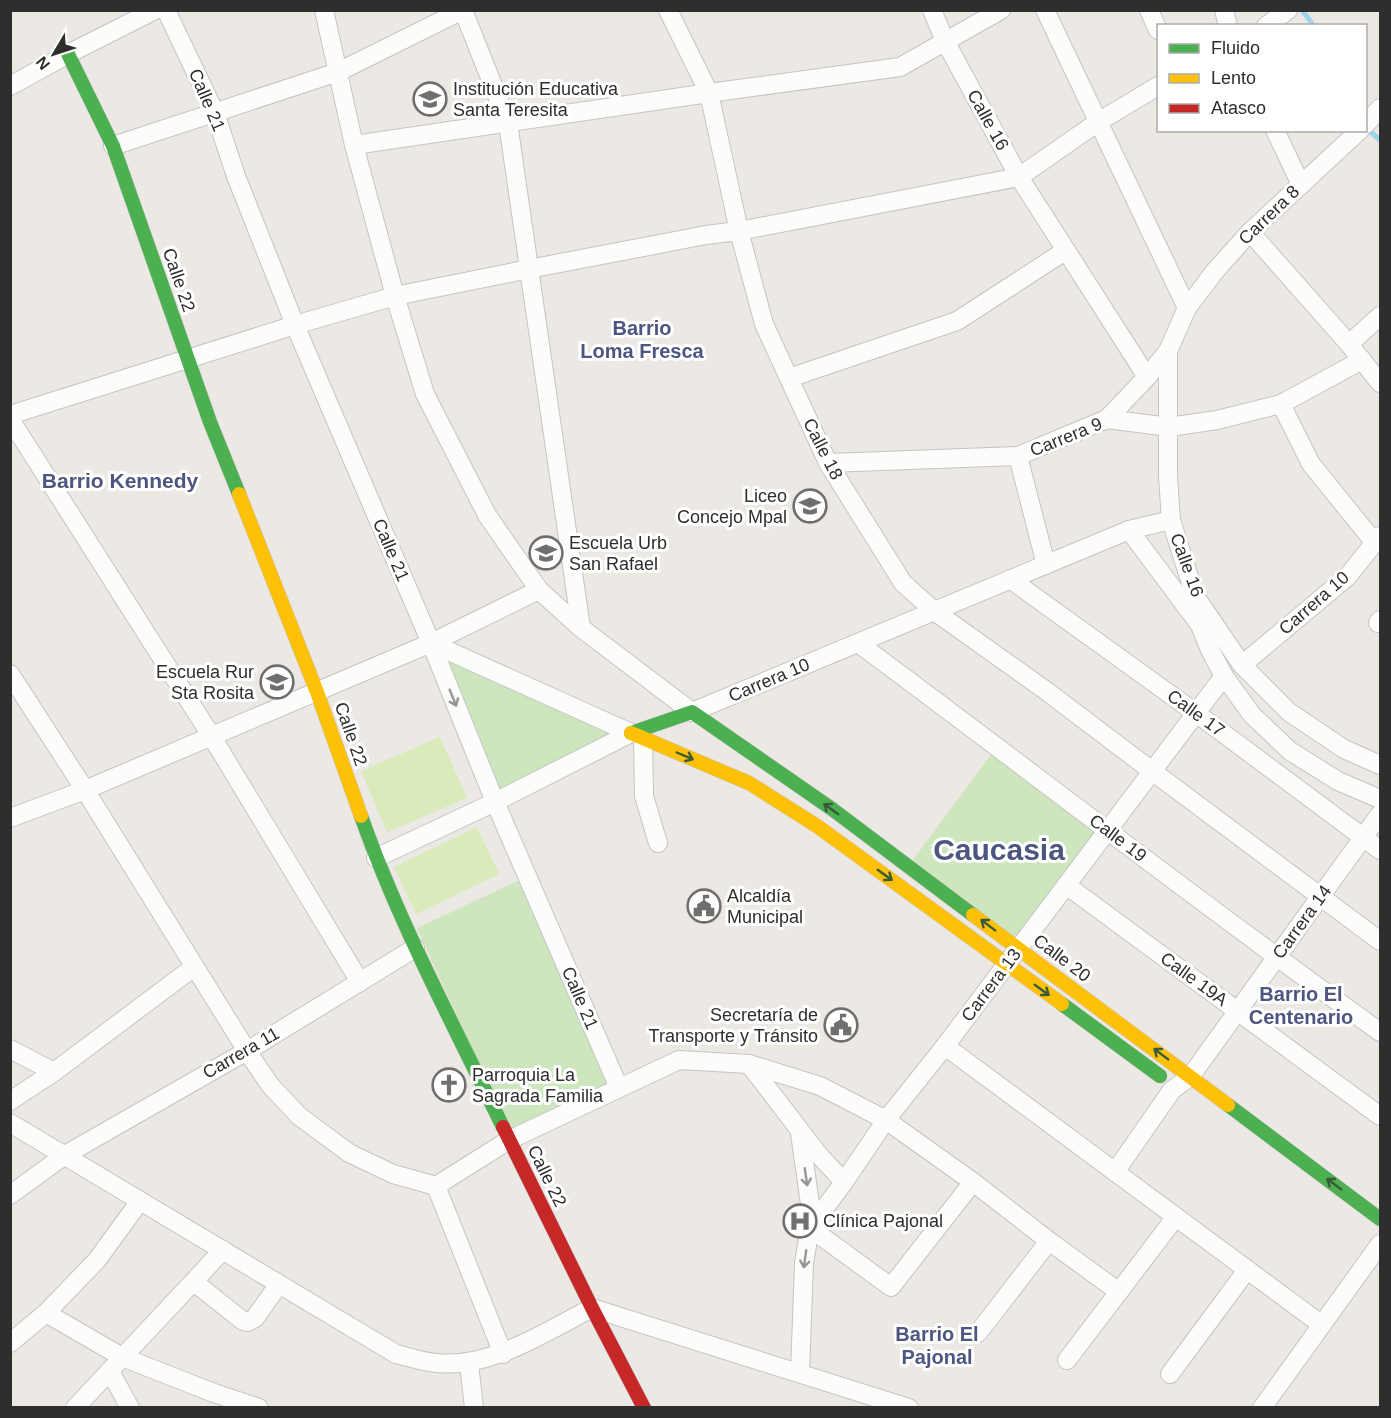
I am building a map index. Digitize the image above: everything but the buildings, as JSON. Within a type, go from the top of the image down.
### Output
[{"type":"street","points":[[10,86],[155,10]]},
{"type":"street","name":"Calle 21","points":[[166,10],[215,113],[236,176],[295,325],[431,644],[495,802],[619,1088]]},
{"type":"street","points":[[324,10],[354,145],[395,296],[425,394],[487,515],[539,590],[581,628],[692,712]]},
{"type":"street","points":[[113,146],[338,72],[463,10],[508,123],[581,628]]},
{"type":"street","name":"Calle 18","points":[[668,10],[709,93],[739,231],[764,324],[828,463],[903,583],[934,611],[1045,690],[1380,941]]},
{"type":"street","name":"Calle 16","points":[[932,10],[945,41],[1019,177],[1147,377]]},
{"type":"street","points":[[354,145],[900,67],[1001,10]]},
{"type":"street","points":[[1045,10],[1187,308]]},
{"type":"street","points":[[1149,10],[1157,28]]},
{"type":"street","points":[[1269,24],[1288,10]]},
{"type":"street","name":"Calle 22","points":[[68,54],[113,146],[187,360],[317,692],[376,858],[415,948],[592,1308],[644,1407]]},
{"type":"street","points":[[360,982],[212,736],[10,417],[295,325],[395,296],[1019,177],[1098,122],[1157,87]]},
{"type":"street","points":[[1276,132],[1301,185]]},
{"type":"street","name":"Carrera 8","points":[[1168,351],[1187,308],[1215,271],[1250,232],[1357,132]]},
{"type":"street","points":[[1250,232],[1349,344],[1380,383]]},
{"type":"street","points":[[789,378],[957,321],[1065,251]]},
{"type":"street","points":[[1349,344],[1380,316]]},
{"type":"street","points":[[1107,419],[1168,351]]},
{"type":"street","name":"Calle 16","points":[[1168,351],[1168,476],[1171,520],[1196,596],[1242,665],[1289,712],[1344,749],[1380,765]]},
{"type":"street","name":"Carrera 9","points":[[828,463],[1018,456],[1107,419],[1169,427],[1217,420],[1281,404],[1362,360]]},
{"type":"street","points":[[1281,404],[1311,464],[1378,539]]},
{"type":"street","points":[[1018,456],[1046,564]]},
{"type":"street","name":"Carrera 10","points":[[376,858],[637,735],[1129,530],[1171,520]]},
{"type":"street","name":"Calle 16","points":[[1129,530],[1200,625],[1224,676],[1252,715],[1290,751],[1338,782],[1380,799]]},
{"type":"street","name":"Carrera 10","points":[[1242,665],[1347,577],[1378,539]]},
{"type":"street","name":"Calle 17","points":[[1010,579],[1196,713],[1380,850]]},
{"type":"street","points":[[10,818],[85,790],[431,644],[539,590]]},
{"type":"street","name":"Calle 19","points":[[858,643],[1276,958],[1380,1032]]},
{"type":"street","points":[[431,644],[637,735],[644,796],[658,843]]},
{"type":"street","points":[[10,674],[85,790],[246,1051],[270,1085],[299,1116],[349,1153],[393,1174],[436,1186],[510,1140],[679,1060],[749,1064],[820,1086],[886,1120],[1119,1292]]},
{"type":"street","name":"Carrera 13","points":[[812,1227],[886,1120],[945,1047],[1224,676]]},
{"type":"street","name":"Calle 20","points":[[692,712],[832,809],[1018,948],[1184,1086]]},
{"type":"street","name":"Calle 20","points":[[637,735],[749,783],[817,826],[1007,964],[1184,1086],[1378,1232]]},
{"type":"street","name":"Carrera 14","points":[[1114,1172],[1172,1090],[1184,1086],[1380,813]]},
{"type":"street","name":"Calle 19A","points":[[1066,885],[1380,1116]]},
{"type":"street","name":"Carrera 11","points":[[10,1195],[65,1155],[246,1051],[415,948]]},
{"type":"street","points":[[10,1101],[54,1072],[194,967]]},
{"type":"street","points":[[945,1047],[1322,1325]]},
{"type":"street","points":[[10,1049],[54,1072]]},
{"type":"street","points":[[749,1064],[818,1154],[844,1182]]},
{"type":"street","points":[[10,1123],[396,1354],[437,1364],[469,1363],[503,1353],[592,1308],[909,1407]]},
{"type":"street","points":[[800,1129],[812,1227],[804,1263],[800,1373]]},
{"type":"street","points":[[812,1227],[891,1287],[973,1182]]},
{"type":"street","points":[[436,1186],[503,1353]]},
{"type":"street","points":[[10,1343],[46,1313],[97,1260],[140,1201]]},
{"type":"street","points":[[1066,1360],[1175,1218]]},
{"type":"street","points":[[1262,1407],[1322,1325],[1378,1232]]},
{"type":"street","points":[[978,1333],[1049,1241]]},
{"type":"street","points":[[77,1407],[223,1250]]},
{"type":"street","points":[[1170,1374],[1247,1270]]},
{"type":"street","points":[[194,1282],[243,1321],[248,1322],[255,1318],[279,1284]]},
{"type":"street","points":[[46,1313],[116,1364],[218,1400],[259,1407]]},
{"type":"street","points":[[469,1363],[474,1407]]},
{"type":"street","points":[[116,1364],[130,1407]]},
{"type":"green space","points":[[440,653],[621,733],[497,796]]},
{"type":"green space","points":[[440,737],[467,798],[387,832],[361,771]]},
{"type":"green space","points":[[993,752],[1096,830],[1015,938],[912,861]]},
{"type":"green space","points":[[477,827],[499,874],[416,914],[394,867]]},
{"type":"green space","points":[[522,879],[613,1083],[508,1129],[417,928]]},
{"type":"waterway","points":[[1302,10],[1312,24]]},
{"type":"waterway","points":[[1367,129],[1380,140]]},
{"type":"traffic: fast","points":[[68,54],[113,146],[210,422],[239,494]]},
{"type":"traffic: fast","points":[[631,733],[692,712],[832,809],[973,915]]},
{"type":"traffic: fast","points":[[361,816],[409,934],[503,1127]]},
{"type":"traffic: fast","points":[[1062,1004],[1160,1076]]},
{"type":"traffic: fast","points":[[1228,1105],[1380,1219]]},
{"type":"traffic: slow","points":[[239,494],[317,692],[361,816]]},
{"type":"traffic: slow","points":[[631,733],[749,783],[817,826],[1062,1004]]},
{"type":"traffic: slow","points":[[973,915],[1228,1105]]},
{"type":"traffic: jam","points":[[503,1127],[644,1408]]},
{"type":"place","name":"Institución Educativa Santa Teresita","points":[[430,99]]},
{"type":"place","name":"Liceo Concejo Mpal","points":[[810,506]]},
{"type":"place","name":"Escuela Urb San Rafael","points":[[546,553]]},
{"type":"place","name":"Escuela Rur Sta Rosita","points":[[277,682]]},
{"type":"place","name":"Alcaldía Municipal","points":[[704,906]]},
{"type":"place","name":"Secretaría de Transporte y Tránsito","points":[[841,1025]]},
{"type":"place","name":"Parroquia La Sagrada Familia","points":[[449,1085]]},
{"type":"place","name":"Clínica Pajonal","points":[[800,1221]]},
{"type":"district","name":"Barrio Loma Fresca","points":[[642,340]]},
{"type":"district","name":"Barrio Kennedy","points":[[120,481]]},
{"type":"district","name":"Caucasia","points":[[999,850]]},
{"type":"district","name":"Barrio El Centenario","points":[[1301,1006]]},
{"type":"district","name":"Barrio El Pajonal","points":[[937,1346]]}]
